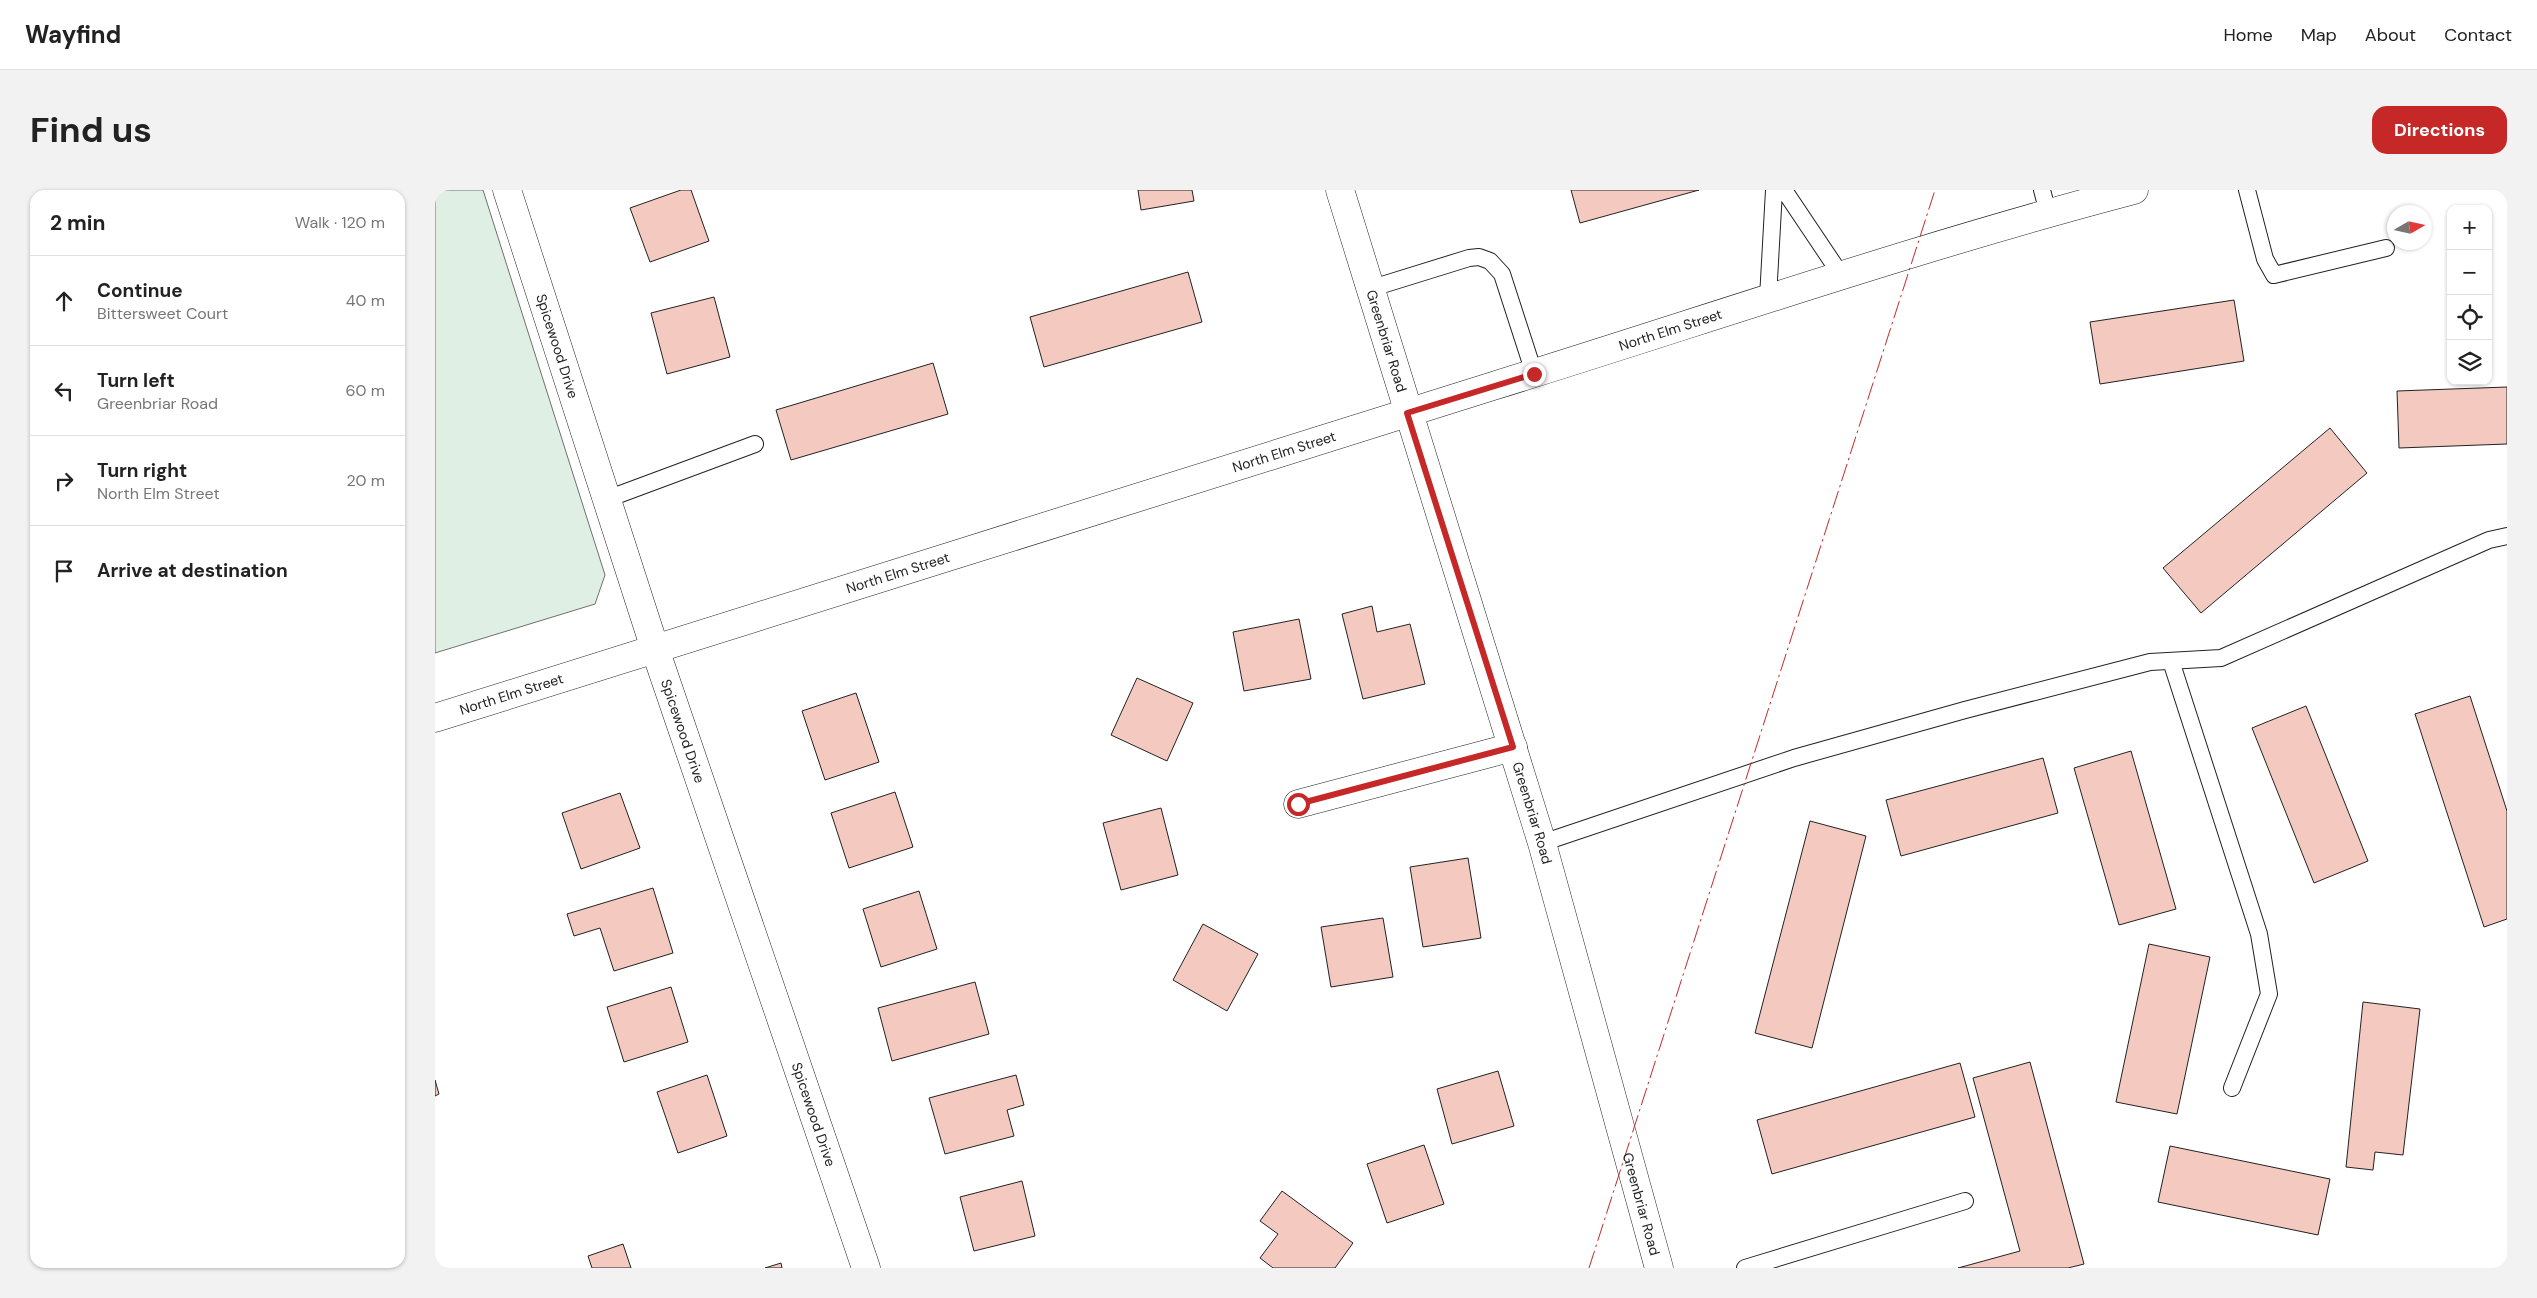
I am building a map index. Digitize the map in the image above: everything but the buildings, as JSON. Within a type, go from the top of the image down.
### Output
[{"type":"street","name":"Spicewood Drive","points":[[507,190],[655,649],[866,1268]]},
{"type":"street","name":"Greenbriar Road","points":[[1339,190],[1542,843],[1659,1268]]},
{"type":"street","name":"North Elm Street","points":[[435,718],[1534,374],[1841,275],[2045,201],[2134,190]]},
{"type":"street","points":[[1298,804],[1513,747]]},
{"type":"lane","points":[[1768,298],[1774,190]]},
{"type":"lane","points":[[1784,190],[1841,275]]},
{"type":"lane","points":[[2247,190],[2265,259],[2274,275],[2386,248]]},
{"type":"lane","points":[[1369,289],[1469,258],[1479,257],[1490,261],[1501,274],[1534,374]]},
{"type":"lane","points":[[607,499],[755,444]]},
{"type":"lane","points":[[1542,843],[1794,758],[2150,662],[2221,658],[2489,540],[2507,536]]},
{"type":"lane","points":[[2171,660],[2259,934],[2269,994],[2232,1088]]},
{"type":"lane","points":[[1745,1268],[1965,1201]]},
{"type":"green space","points":[[435,190],[483,190],[605,575],[595,604],[435,653]]},
{"type":"power","points":[[1589,1268],[1935,190]]},
{"type":"route","points":[[1298,804],[1513,747],[1407,413],[1534,374]]}]
